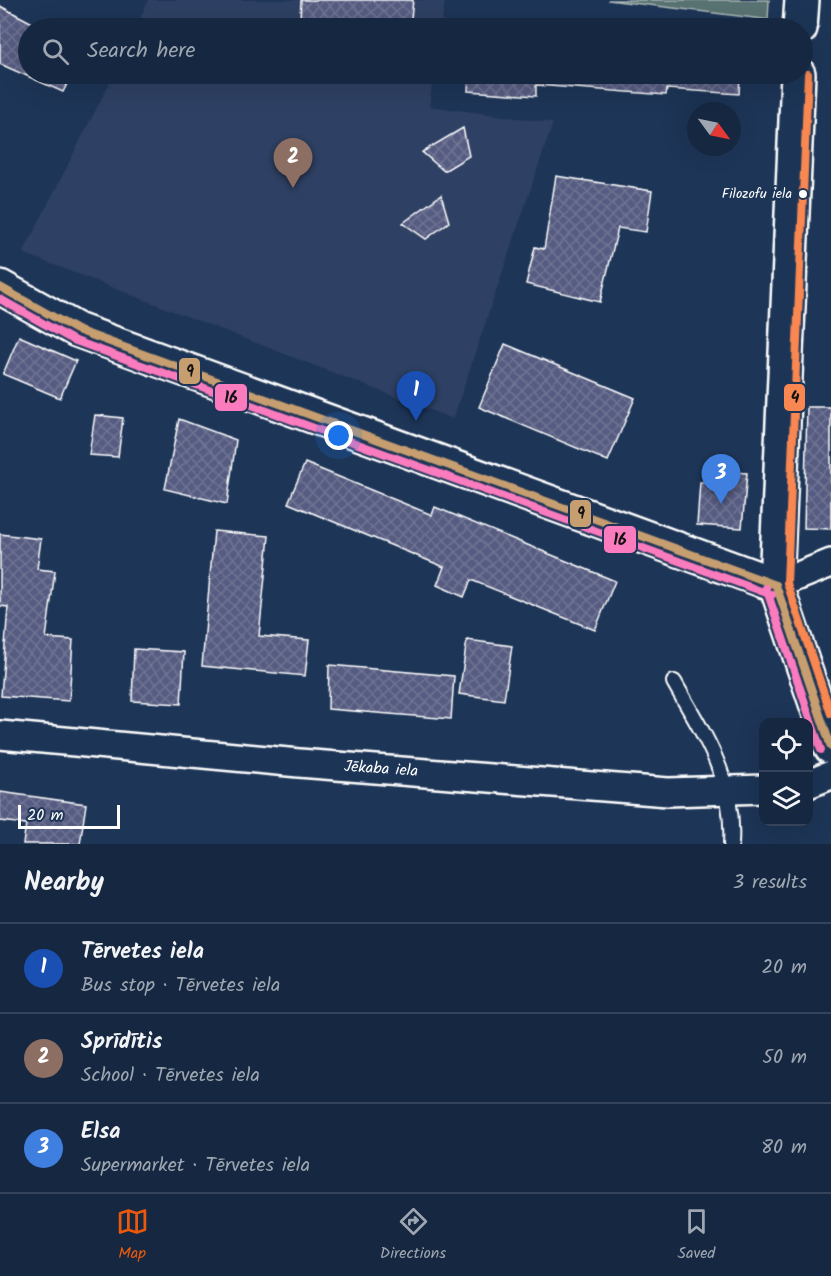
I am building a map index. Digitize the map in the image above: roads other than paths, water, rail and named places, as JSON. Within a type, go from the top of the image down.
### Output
[{"type":"main road","points":[[801,18],[802,0]]},
{"type":"main road","points":[[798,84],[776,585],[831,747]]},
{"type":"main road","points":[[0,287],[76,330],[776,585]]},
{"type":"street","points":[[776,585],[831,563]]},
{"type":"street","name":"Jēkaba iela","points":[[0,735],[299,763],[668,792],[759,789]]},
{"type":"street","points":[[813,782],[831,776]]},
{"type":"lane","points":[[675,682],[719,761],[732,822],[731,844]]},
{"type":"place","name":"Sprīdītis","points":[[293,188]]},
{"type":"place","name":"Filozofu iela","points":[[803,194]]},
{"type":"place","name":"Tērvetes iela","points":[[416,421]]},
{"type":"place","name":"Elsa","points":[[721,504]]}]
